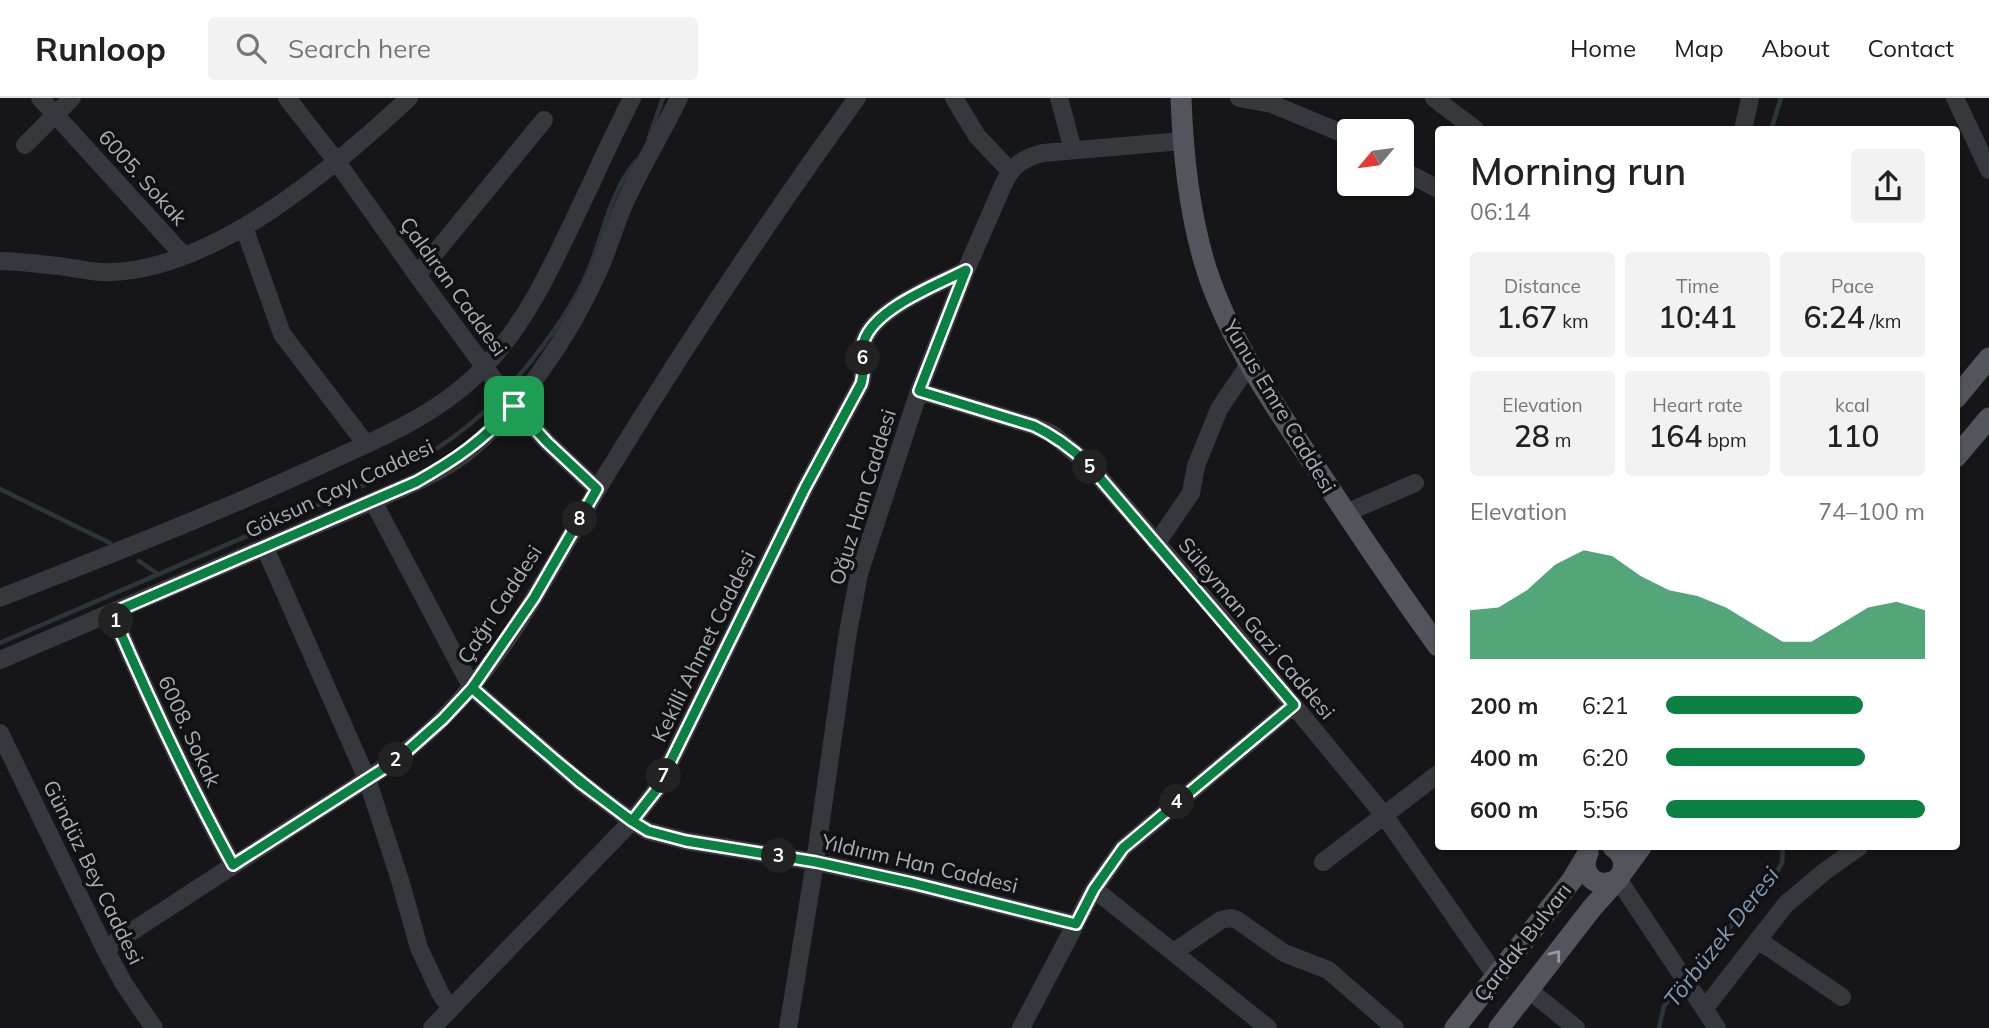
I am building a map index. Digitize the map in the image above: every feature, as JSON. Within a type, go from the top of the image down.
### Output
[{"type":"main road","name":"Yunus Emre Caddesi","points":[[1181,98],[1182,141],[1199,245],[1219,303],[1250,363],[1346,513],[1435,642]]},
{"type":"main road","points":[[1960,393],[1989,358]]},
{"type":"main road","points":[[1960,452],[1989,418]]},
{"type":"main road","name":"Çardak Bulvarı","points":[[1455,1028],[1594,850]]},
{"type":"main road","points":[[1595,850],[1586,870],[1592,880],[1607,884],[1620,876],[1623,858],[1598,850]]},
{"type":"main road","name":"Çardak Bulvarı","points":[[1499,1028],[1640,850]]},
{"type":"street","name":"6005. Sokak","points":[[40,98],[184,256]]},
{"type":"street","points":[[25,145],[72,98]]},
{"type":"street","name":"Çaldıran Caddesi","points":[[287,98],[337,162],[488,373],[547,442],[597,489]]},
{"type":"street","points":[[0,261],[113,272],[150,266],[184,256],[244,227],[298,192],[337,162],[409,98]]},
{"type":"street","name":"Göksun Çayı Caddesi","points":[[0,598],[249,496],[366,444],[412,422],[488,373],[548,275],[632,98]]},
{"type":"street","name":"Göksun Çayı Caddesi","points":[[0,660],[373,501],[416,482],[462,456],[488,433],[559,342],[590,289],[622,208],[679,98]]},
{"type":"street","name":"Çağrı Caddesi","points":[[106,949],[367,779],[420,741],[472,688],[534,598],[597,489],[719,294],[857,98]]},
{"type":"street","points":[[954,98],[977,136],[1010,171],[1027,158],[1073,149],[1182,141]]},
{"type":"street","points":[[1059,98],[1073,149]]},
{"type":"street","points":[[1239,98],[1299,106],[1337,128]]},
{"type":"street","points":[[1434,98],[1471,126]]},
{"type":"street","points":[[1744,126],[1750,98]]},
{"type":"street","points":[[1955,98],[1989,170]]},
{"type":"street","points":[[416,275],[544,120]]},
{"type":"street","name":"Oğuz Han Caddesi","points":[[788,1028],[859,574],[919,391],[966,270],[1010,171]]},
{"type":"street","points":[[1414,176],[1435,187]]},
{"type":"street","points":[[244,227],[282,334],[366,444]]},
{"type":"street","name":"Kekilli Ahmet Caddesi","points":[[432,1028],[632,821],[663,779],[805,488],[861,384],[866,336],[893,308],[966,270]]},
{"type":"street","points":[[1156,544],[1191,493],[1196,466],[1219,409],[1250,363]]},
{"type":"street","name":"Süleyman Gazi Caddesi","points":[[919,391],[1010,417],[1052,434],[1088,464],[1294,705],[1384,816],[1496,976]]},
{"type":"street","points":[[1346,513],[1415,483]]},
{"type":"street","name":"Yıldırım Han Caddesi","points":[[373,501],[472,688],[581,783],[648,831],[676,839],[816,862],[1076,924]]},
{"type":"street","points":[[265,548],[367,779],[419,948],[440,993],[452,1009]]},
{"type":"street","name":"6008. Sokak","points":[[112,613],[167,738],[233,865]]},
{"type":"street","points":[[1021,1028],[1094,889],[1123,848],[1294,705]]},
{"type":"street","name":"Gündüz Bey Caddesi","points":[[0,733],[124,984],[154,1028]]},
{"type":"street","points":[[1323,862],[1435,776]]},
{"type":"street","points":[[1705,1008],[1786,904],[1855,850]]},
{"type":"street","points":[[1620,876],[1717,1028]]},
{"type":"street","points":[[1094,889],[1174,952],[1246,1020],[1268,1028]]},
{"type":"street","points":[[1174,952],[1221,920],[1237,920],[1284,953],[1328,970],[1395,1028]]},
{"type":"street","points":[[1758,940],[1842,997]]},
{"type":"street","points":[[1529,990],[1576,1028]]},
{"type":"waterway","points":[[649,138],[663,98]]},
{"type":"waterway","name":"Törbüzek Deresi","points":[[1772,126],[1781,98]]},
{"type":"waterway","points":[[507,389],[542,347],[582,285],[614,199],[636,161]]},
{"type":"waterway","points":[[0,643],[399,470],[454,437],[501,395]]},
{"type":"waterway","points":[[0,489],[110,543]]},
{"type":"waterway","points":[[139,561],[158,574]]},
{"type":"waterway","name":"Törbüzek Deresi","points":[[1688,977],[1778,870],[1782,863],[1783,850]]},
{"type":"waterway","name":"Törbüzek Deresi","points":[[1659,1028],[1664,1006],[1682,983]]},
{"type":"route","points":[[514,406],[462,456],[416,482],[112,613],[157,718],[233,865],[397,760],[443,719],[472,688],[581,783],[632,821],[648,831],[686,841],[816,862],[1076,924],[1094,889],[1123,848],[1294,705],[1088,464],[1071,448],[1052,434],[1034,426],[919,391],[966,270],[893,308],[866,336],[861,384],[805,488],[657,789],[632,821],[606,802],[581,783],[526,736],[472,688],[534,598],[597,489],[547,442],[514,406]]}]
